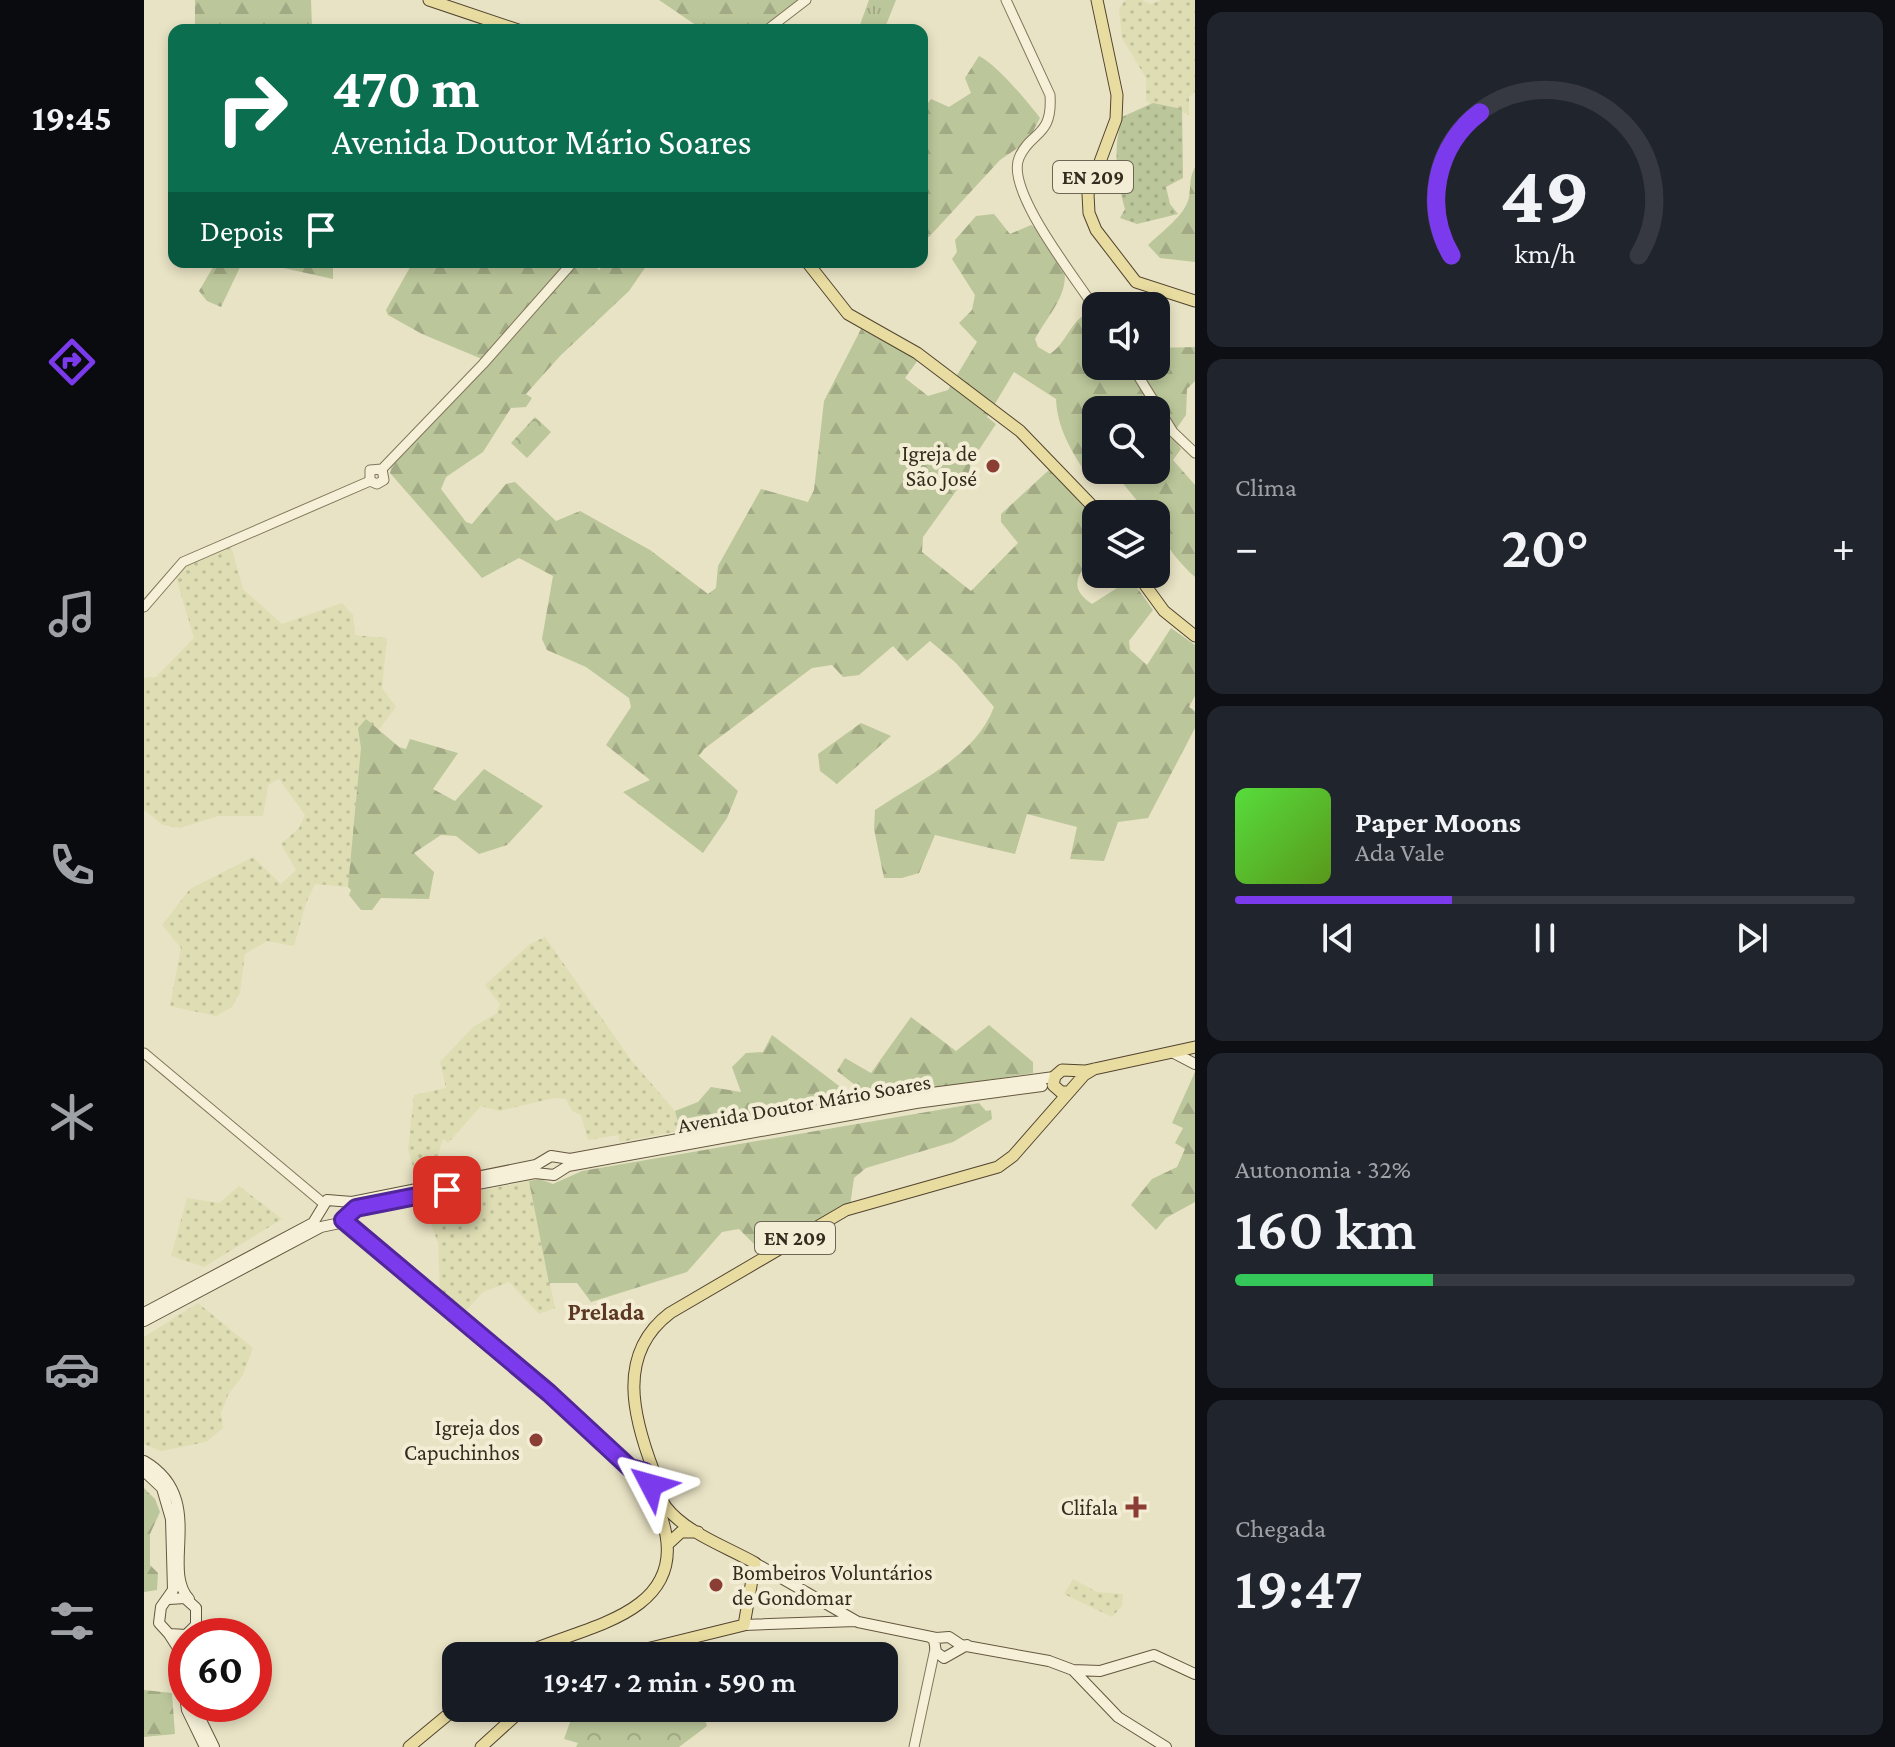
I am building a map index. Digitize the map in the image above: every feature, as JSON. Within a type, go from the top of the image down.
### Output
[{"type":"main road","points":[[429,0],[500,24]]},
{"type":"main road","name":"EN 209","points":[[1097,0],[1116,107],[1110,137],[1088,194],[1089,213],[1096,230],[1136,282],[1195,301]]},
{"type":"main road","points":[[812,268],[848,314],[917,353],[1020,431],[1087,500]]},
{"type":"main road","points":[[1147,588],[1164,611],[1195,636]]},
{"type":"main road","name":"EN 209","points":[[552,1642],[645,1602],[662,1580],[668,1544],[661,1509],[649,1477],[649,1457],[634,1404],[633,1373],[645,1338],[661,1320],[846,1210],[998,1167],[1013,1156],[1061,1089],[1070,1071],[1094,1069],[1195,1047]]},
{"type":"main road","points":[[1172,1052],[1195,1064]]},
{"type":"main road","name":"EN 209","points":[[1061,1089],[1094,1069]]},
{"type":"main road","name":"Avenida Doutor Mário Soares","points":[[344,1218],[354,1209],[381,1203],[535,1173],[554,1175],[561,1164],[916,1095],[1061,1089]]},
{"type":"main road","name":"Avenida Doutor Mário Soares","points":[[340,1201],[354,1202],[536,1165],[551,1156],[561,1164]]},
{"type":"main road","points":[[546,1160],[544,1169],[548,1174]]},
{"type":"main road","points":[[144,1313],[313,1223],[320,1215],[323,1203],[331,1199],[340,1201],[346,1208],[344,1218],[332,1225],[298,1238],[144,1321]]},
{"type":"main road","points":[[320,1215],[332,1225]]},
{"type":"main road","points":[[144,1461],[164,1477],[176,1499],[181,1585],[197,1618]]},
{"type":"main road","points":[[144,1471],[158,1483],[169,1506],[173,1583],[169,1599],[161,1607],[158,1618],[168,1633]]},
{"type":"main road","points":[[649,1477],[667,1509],[699,1532],[840,1615],[858,1622],[928,1636],[938,1644],[938,1655],[951,1656],[967,1645]]},
{"type":"main road","points":[[668,1544],[681,1532],[699,1532]]},
{"type":"main road","points":[[744,1625],[755,1563]]},
{"type":"main road","points":[[169,1599],[179,1597],[190,1600]]},
{"type":"main road","points":[[675,1642],[744,1625],[840,1615]]},
{"type":"main road","points":[[938,1644],[955,1642],[1049,1661],[1073,1670],[1097,1671],[1154,1655],[1195,1674]]},
{"type":"main road","points":[[951,1656],[955,1642]]},
{"type":"main road","points":[[1073,1670],[1118,1717],[1166,1747]]},
{"type":"main road","points":[[1089,1687],[1097,1671]]},
{"type":"main road","points":[[409,1747],[442,1720]]},
{"type":"main road","points":[[193,1722],[205,1747]]},
{"type":"main road","points":[[202,1722],[214,1747]]},
{"type":"main road","points":[[481,1747],[508,1722]]},
{"type":"street","points":[[775,24],[806,0]]},
{"type":"street","points":[[1006,0],[1050,95],[1047,124],[1019,157],[1016,170],[1043,231],[1084,292]]},
{"type":"street","points":[[144,607],[169,574],[183,562],[370,481],[377,484],[384,480],[382,469],[483,364],[568,268]]},
{"type":"street","points":[[1141,380],[1173,432],[1195,453]]},
{"type":"street","points":[[144,1053],[323,1203]]},
{"type":"street","points":[[344,1218],[549,1393],[630,1468],[649,1477]]},
{"type":"street","points":[[914,1747],[938,1644]]},
{"type":"street","points":[[932,1674],[951,1656]]},
{"type":"green space","points":[[195,0],[311,0],[312,24],[195,24]]},
{"type":"green space","points":[[659,0],[799,0],[791,6],[794,15],[787,16],[778,24],[694,24]]},
{"type":"green space","points":[[869,0],[896,0],[886,24],[860,24]]},
{"type":"green space","points":[[1125,0],[1142,0],[1151,4],[1161,0],[1195,0],[1195,92],[1189,97],[1189,115],[1171,107],[1151,105],[1146,100],[1146,78],[1122,38],[1119,9]]},
{"type":"green space","points":[[979,56],[1002,75],[1040,118],[1028,141],[1000,160],[929,237],[928,103],[931,99],[949,107],[971,93],[965,78]]},
{"type":"green space","points":[[1153,103],[1182,109],[1183,178],[1166,187],[1170,204],[1178,214],[1137,224],[1120,218],[1125,209],[1118,174],[1117,141],[1122,117]]},
{"type":"green space","points":[[1195,167],[1195,262],[1160,258],[1148,245],[1187,204]]},
{"type":"green space","points":[[994,214],[1010,234],[1031,225],[1047,236],[1063,264],[1064,286],[1035,339],[1038,347],[1050,354],[1082,317],[1082,380],[1170,380],[1170,348],[1195,347],[1195,381],[1187,389],[1186,415],[1172,435],[1181,449],[1173,460],[1195,485],[1195,577],[1170,548],[1170,500],[1137,500],[1123,484],[1170,484],[1170,396],[1082,396],[1082,466],[1062,429],[1056,399],[1014,372],[987,417],[996,424],[971,462],[969,473],[923,537],[922,552],[971,591],[1018,543],[1001,522],[1001,514],[1050,469],[1082,504],[1082,570],[1077,584],[1083,597],[1092,604],[1117,588],[1137,588],[1153,610],[1129,641],[1130,650],[1147,665],[1171,628],[1195,645],[1195,696],[1189,707],[1195,711],[1195,728],[1148,818],[1118,822],[1104,861],[1070,859],[1077,827],[1027,814],[1015,854],[935,835],[919,873],[902,878],[884,878],[874,829],[875,810],[959,754],[985,725],[994,707],[956,663],[930,641],[907,661],[893,646],[859,675],[843,677],[832,665],[812,668],[704,749],[699,756],[738,791],[727,818],[703,853],[623,792],[650,780],[606,745],[631,707],[629,698],[586,667],[547,650],[542,639],[553,576],[519,558],[482,578],[390,473],[392,464],[482,359],[422,334],[388,315],[386,310],[410,268],[566,268],[571,272],[575,268],[645,268],[629,291],[560,356],[526,394],[532,398],[526,407],[511,408],[483,452],[446,477],[441,489],[466,522],[472,524],[506,484],[515,482],[556,521],[580,511],[650,550],[708,594],[716,588],[718,566],[761,489],[808,502],[814,490],[824,401],[861,329],[918,360],[905,378],[928,396],[948,390],[977,342],[959,323],[972,310],[975,295],[952,259],[957,252],[955,240],[976,216]]},
{"type":"green space","points":[[212,268],[240,268],[221,307],[207,301],[199,291]]},
{"type":"green space","points":[[284,268],[333,268],[333,279]]},
{"type":"green space","points":[[535,417],[551,432],[527,458],[511,443]]},
{"type":"green space","points":[[231,546],[243,589],[282,624],[342,603],[353,615],[355,635],[387,638],[382,688],[396,707],[377,732],[348,887],[315,884],[306,903],[294,946],[267,941],[245,954],[240,993],[232,1007],[216,1016],[170,1006],[181,948],[162,925],[190,889],[253,857],[281,884],[296,870],[281,844],[299,828],[305,815],[279,779],[268,785],[263,816],[218,816],[180,828],[163,825],[144,810],[144,678],[156,677],[194,638],[175,574],[191,561]]},
{"type":"green space","points":[[366,719],[399,747],[406,749],[410,739],[458,753],[433,789],[455,801],[484,769],[543,806],[507,845],[479,854],[456,836],[441,835],[414,853],[434,872],[429,899],[381,898],[372,910],[361,910],[349,895],[351,890],[348,887],[361,748],[358,728]]},
{"type":"green space","points":[[861,723],[891,736],[837,784],[820,771],[818,754]]},
{"type":"green space","points":[[545,937],[631,1060],[675,1111],[680,1131],[620,1142],[618,1135],[588,1140],[581,1115],[572,1111],[566,1099],[554,1098],[499,1111],[481,1106],[448,1143],[443,1139],[435,1165],[441,1175],[417,1181],[408,1150],[414,1095],[446,1088],[440,1062],[473,1027],[497,1013],[500,1004],[485,985],[530,944]]},
{"type":"green space","points":[[911,1017],[956,1051],[989,1025],[1033,1062],[1033,1073],[872,1098],[837,1071],[845,1058],[871,1073]]},
{"type":"green space","points":[[772,1035],[851,1095],[849,1100],[681,1133],[675,1111],[698,1102],[711,1087],[741,1092],[732,1067],[746,1053],[763,1052]]},
{"type":"green space","points":[[1195,1072],[1195,1202],[1166,1218],[1156,1230],[1131,1205],[1152,1179],[1177,1167],[1185,1149],[1175,1143],[1183,1128],[1172,1123]]},
{"type":"green space","points":[[979,1103],[986,1111],[991,1110],[992,1119],[953,1142],[866,1168],[854,1178],[850,1206],[759,1249],[739,1229],[722,1232],[687,1272],[591,1302],[577,1283],[549,1283],[529,1181],[540,1179],[553,1184],[582,1171]]},
{"type":"green space","points":[[529,1181],[555,1308],[539,1314],[509,1282],[483,1292],[463,1314],[440,1296],[438,1243],[423,1202]]},
{"type":"green space","points":[[239,1186],[282,1219],[204,1267],[171,1256],[187,1198],[219,1203]]},
{"type":"green space","points":[[198,1303],[253,1348],[243,1375],[228,1395],[221,1413],[223,1428],[206,1442],[161,1451],[144,1444],[144,1337]]},
{"type":"green space","points":[[144,1488],[155,1499],[160,1512],[150,1534],[150,1565],[158,1573],[157,1590],[144,1592]]},
{"type":"green space","points":[[1073,1579],[1097,1592],[1123,1594],[1122,1606],[1112,1617],[1064,1594]]},
{"type":"green space","points":[[144,1690],[168,1693],[168,1722],[174,1722],[175,1734],[144,1737]]},
{"type":"green space","points":[[570,1722],[706,1722],[707,1726],[679,1747],[576,1747],[578,1743],[564,1739]]},
{"type":"place","name":"Igreja de São José","points":[[993,466]]},
{"type":"place","name":"Igreja dos Capuchinhos","points":[[536,1440]]},
{"type":"place","name":"Clifala","points":[[1136,1507]]},
{"type":"place","name":"Bombeiros Voluntários de Gondomar","points":[[716,1585]]},
{"type":"district","name":"Prelada","points":[[606,1312]]},
{"type":"route","points":[[447,1190],[356,1208],[348,1212],[343,1220],[549,1393],[630,1468],[645,1472],[643,1481],[651,1485]]}]
